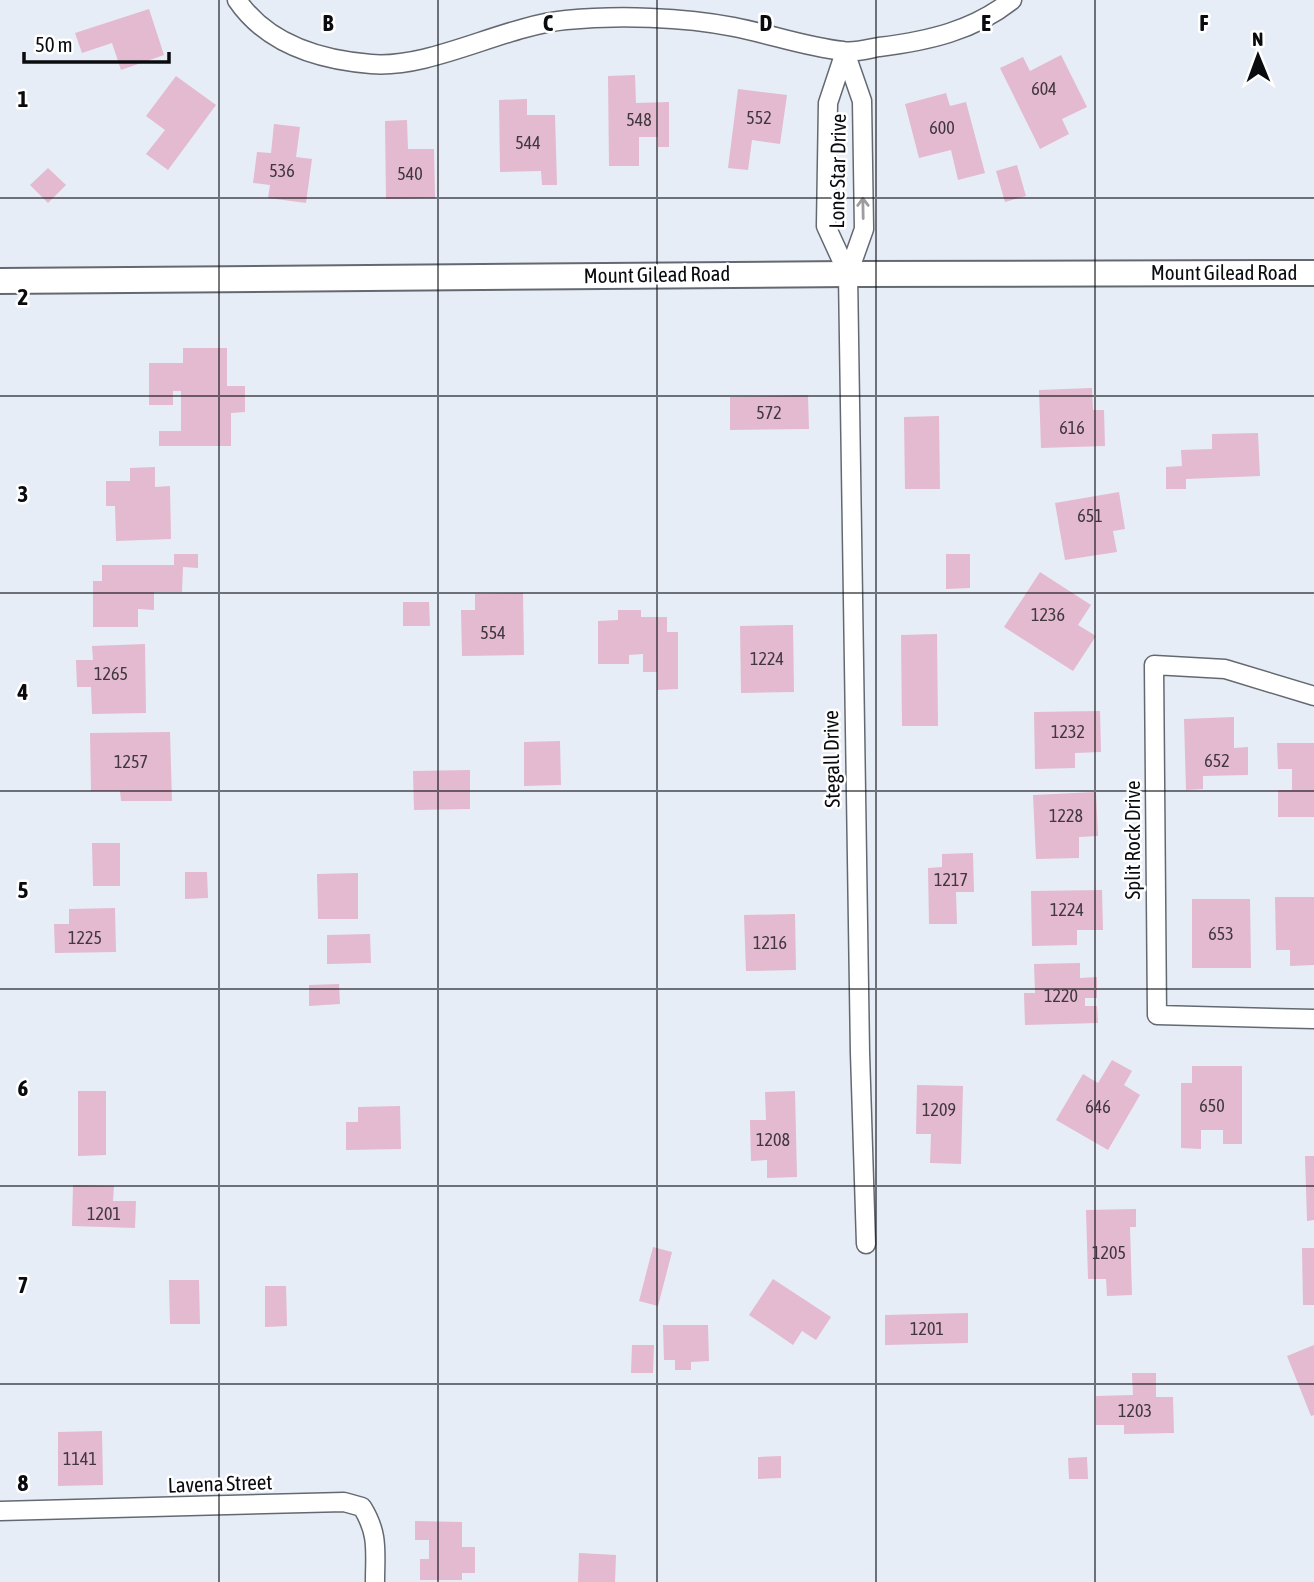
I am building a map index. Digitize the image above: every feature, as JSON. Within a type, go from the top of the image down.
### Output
[{"type":"street","points":[[237,0],[259,23],[285,42],[312,55],[373,65],[409,63],[525,28],[565,20],[666,18],[733,26],[845,52],[924,42],[962,29],[1012,0]]},
{"type":"street","name":"Lone Star Drive","points":[[845,52],[862,101],[863,114],[864,229],[848,274]]},
{"type":"street","name":"Lone Star Drive","points":[[845,52],[828,103],[826,226],[848,274]]},
{"type":"street","name":"Mount Gilead Road","points":[[0,281],[1314,273]]},
{"type":"street","name":"Stegall Drive","points":[[848,274],[860,1053],[866,1244]]},
{"type":"street","name":"Split Rock Drive","points":[[1314,696],[1225,669],[1154,665],[1157,1015],[1314,1019]]},
{"type":"street","name":"Lavena Street","points":[[0,1511],[344,1502],[362,1507],[373,1524],[375,1582]]},
{"type":"building","points":[[149,9],[164,55],[121,70],[112,43],[82,53],[75,33]]},
{"type":"building","points":[[1061,55],[1087,107],[1062,119],[1069,134],[1040,149],[1000,68],[1023,57],[1030,71]]},
{"type":"building","points":[[635,75],[636,103],[669,102],[669,147],[658,147],[658,137],[639,137],[639,166],[609,166],[608,76]]},
{"type":"building","points":[[176,76],[216,105],[168,170],[146,154],[165,130],[146,116]]},
{"type":"building","points":[[738,89],[787,95],[780,144],[752,140],[748,170],[728,168]]},
{"type":"building","points":[[946,93],[950,106],[966,102],[985,173],[958,180],[951,150],[919,158],[905,104]]},
{"type":"building","points":[[527,99],[527,115],[555,115],[557,185],[542,185],[541,171],[500,172],[499,100]]},
{"type":"building","points":[[407,120],[408,149],[434,149],[435,198],[386,199],[385,121]]},
{"type":"building","points":[[274,124],[300,127],[296,157],[312,159],[306,203],[268,198],[270,185],[253,183],[257,152],[271,153]]},
{"type":"building","points":[[1017,165],[1026,196],[1005,202],[996,171]]},
{"type":"building","points":[[48,168],[66,185],[48,203],[30,185]]},
{"type":"building","points":[[183,348],[227,348],[227,386],[245,386],[245,412],[231,413],[231,446],[159,446],[159,431],[181,431],[181,391],[173,391],[173,405],[149,405],[149,363],[183,363]]},
{"type":"building","points":[[1092,388],[1093,410],[1104,410],[1105,446],[1041,448],[1039,390]]},
{"type":"building","points":[[808,395],[809,429],[730,430],[730,397]]},
{"type":"building","points":[[939,416],[940,489],[905,489],[904,417]]},
{"type":"building","points":[[1258,433],[1260,476],[1186,479],[1186,489],[1166,489],[1166,467],[1182,466],[1181,450],[1212,449],[1212,434]]},
{"type":"building","points":[[155,467],[155,487],[170,486],[171,539],[116,541],[115,506],[106,506],[106,481],[130,481],[130,468]]},
{"type":"building","points":[[1119,492],[1125,529],[1113,531],[1117,552],[1065,560],[1055,503]]},
{"type":"building","points":[[174,554],[198,554],[198,568],[183,567],[182,592],[154,592],[154,610],[138,609],[138,627],[93,627],[93,581],[102,581],[102,565],[174,565]]},
{"type":"building","points":[[946,554],[970,554],[970,588],[946,589]]},
{"type":"building","points":[[1040,572],[1091,605],[1078,625],[1096,636],[1073,671],[1004,627]]},
{"type":"building","points":[[523,593],[524,655],[462,656],[461,610],[475,610],[475,594]]},
{"type":"building","points":[[403,602],[429,602],[430,626],[403,626]]},
{"type":"building","points":[[618,610],[641,610],[641,617],[667,617],[667,632],[678,632],[678,689],[657,690],[657,672],[643,672],[643,654],[629,655],[629,664],[598,664],[598,621],[618,620]]},
{"type":"building","points":[[793,625],[794,692],[741,693],[740,626]]},
{"type":"building","points":[[937,634],[938,726],[902,726],[901,635]]},
{"type":"building","points":[[145,644],[146,713],[92,714],[91,687],[77,687],[76,660],[93,660],[92,646]]},
{"type":"building","points":[[1100,711],[1101,752],[1075,753],[1075,768],[1035,769],[1034,712]]},
{"type":"building","points":[[1234,717],[1234,748],[1248,747],[1248,775],[1203,776],[1203,789],[1186,790],[1184,719]]},
{"type":"building","points":[[170,732],[172,801],[121,801],[120,791],[91,791],[90,733]]},
{"type":"building","points":[[560,741],[561,785],[524,786],[524,742]]},
{"type":"building","points":[[1277,743],[1314,743],[1314,817],[1278,817],[1278,790],[1292,790],[1292,769],[1278,769]]},
{"type":"building","points":[[470,770],[470,809],[414,810],[413,771]]},
{"type":"building","points":[[1096,792],[1098,836],[1079,837],[1079,858],[1036,859],[1033,795]]},
{"type":"building","points":[[92,843],[120,843],[120,886],[93,886]]},
{"type":"building","points":[[973,853],[974,892],[956,892],[957,924],[929,924],[928,868],[942,867],[942,854]]},
{"type":"building","points":[[185,872],[207,872],[208,898],[185,899]]},
{"type":"building","points":[[358,873],[358,919],[318,919],[317,874]]},
{"type":"building","points":[[1102,890],[1103,930],[1077,930],[1077,945],[1032,946],[1031,891]]},
{"type":"building","points":[[1275,897],[1314,897],[1314,965],[1290,966],[1290,950],[1276,950]]},
{"type":"building","points":[[1192,899],[1250,899],[1251,968],[1192,968]]},
{"type":"building","points":[[115,908],[116,952],[55,953],[54,924],[69,924],[69,909]]},
{"type":"building","points":[[795,914],[796,970],[746,971],[744,915]]},
{"type":"building","points":[[370,934],[371,963],[327,964],[327,935]]},
{"type":"building","points":[[1080,963],[1080,978],[1097,977],[1097,998],[1085,998],[1085,1006],[1097,1006],[1098,1023],[1025,1025],[1024,993],[1035,993],[1034,964]]},
{"type":"building","points":[[339,984],[340,1004],[309,1006],[309,985]]},
{"type":"building","points":[[1112,1060],[1132,1071],[1124,1085],[1140,1095],[1108,1150],[1056,1120],[1083,1074],[1098,1083]]},
{"type":"building","points":[[1192,1066],[1242,1066],[1242,1144],[1223,1144],[1223,1130],[1201,1130],[1201,1149],[1181,1148],[1181,1083],[1192,1083]]},
{"type":"building","points":[[917,1085],[963,1086],[961,1164],[930,1163],[931,1134],[916,1134]]},
{"type":"building","points":[[78,1091],[106,1091],[106,1155],[78,1156]]},
{"type":"building","points":[[795,1091],[797,1177],[767,1178],[767,1160],[751,1161],[750,1120],[766,1120],[765,1092]]},
{"type":"building","points":[[400,1106],[401,1149],[346,1150],[346,1122],[358,1122],[358,1107]]},
{"type":"building","points":[[1305,1156],[1314,1156],[1314,1220],[1307,1221]]},
{"type":"building","points":[[73,1185],[114,1186],[113,1201],[136,1201],[135,1228],[72,1226]]},
{"type":"building","points":[[1136,1209],[1136,1227],[1130,1227],[1132,1295],[1107,1296],[1106,1279],[1088,1279],[1086,1210]]},
{"type":"building","points":[[653,1247],[672,1252],[658,1306],[639,1301]]},
{"type":"building","points":[[1302,1248],[1314,1248],[1314,1305],[1303,1305]]},
{"type":"building","points":[[773,1279],[831,1317],[816,1340],[802,1331],[793,1345],[749,1315]]},
{"type":"building","points":[[169,1280],[199,1280],[200,1324],[170,1324]]},
{"type":"building","points":[[265,1286],[286,1286],[287,1326],[265,1327]]},
{"type":"building","points":[[968,1313],[968,1343],[885,1345],[885,1315]]},
{"type":"building","points":[[663,1325],[708,1325],[709,1361],[691,1362],[691,1370],[675,1370],[675,1360],[664,1360]]},
{"type":"building","points":[[632,1345],[654,1345],[653,1373],[631,1373]]},
{"type":"building","points":[[1314,1345],[1314,1415],[1311,1416],[1287,1356]]},
{"type":"building","points":[[1132,1373],[1156,1373],[1156,1397],[1173,1397],[1174,1433],[1124,1434],[1124,1425],[1096,1425],[1096,1396],[1133,1395]]},
{"type":"building","points":[[102,1431],[103,1485],[58,1486],[58,1432]]},
{"type":"building","points":[[781,1456],[781,1478],[758,1479],[758,1457]]},
{"type":"building","points":[[1087,1457],[1088,1479],[1069,1479],[1068,1458]]},
{"type":"building","points":[[415,1521],[462,1522],[462,1547],[475,1547],[475,1573],[462,1573],[462,1580],[420,1580],[420,1559],[429,1559],[429,1540],[415,1540]]},
{"type":"building","points":[[579,1553],[616,1555],[615,1582],[578,1582]]}]
